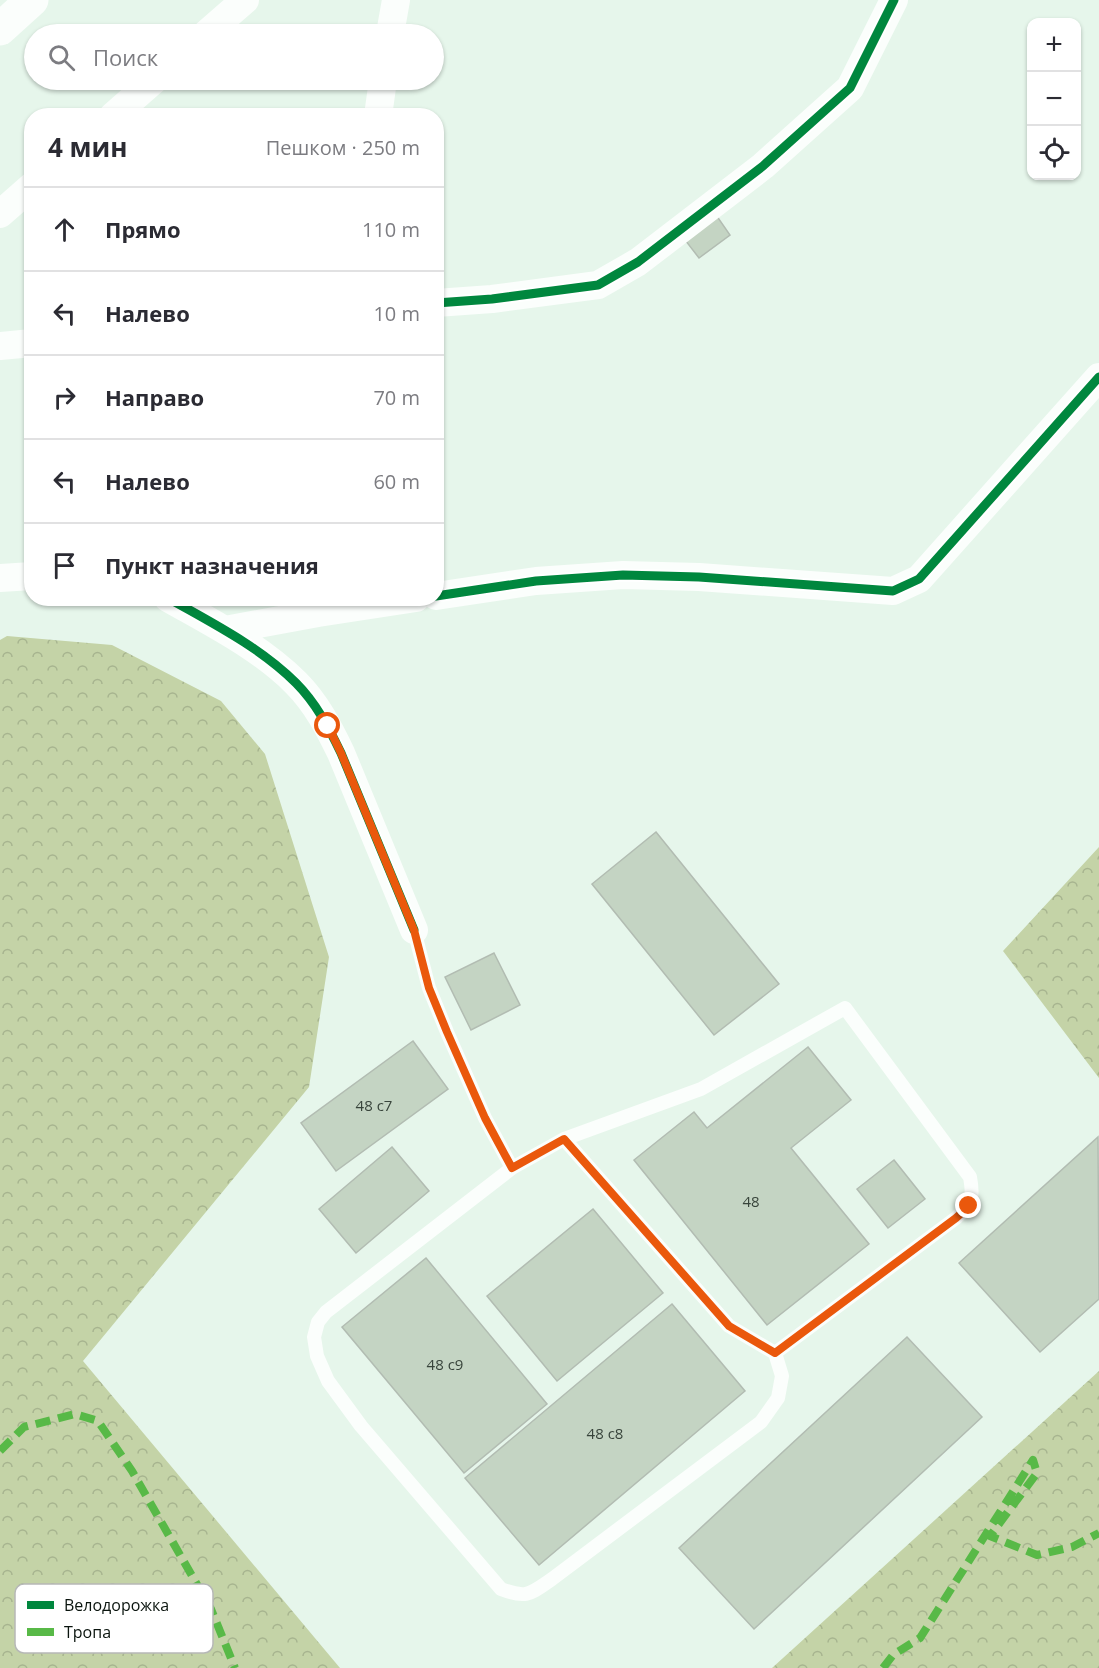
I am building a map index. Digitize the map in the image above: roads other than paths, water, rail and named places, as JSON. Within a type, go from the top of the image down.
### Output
[{"type":"main road","points":[[0,29],[32,0]]},
{"type":"street","points":[[217,24],[245,0]]},
{"type":"street","points":[[392,24],[396,0]]},
{"type":"street","points":[[444,302],[492,299],[598,285],[638,262],[763,166],[850,88],[894,0]]},
{"type":"street","points":[[122,108],[143,90]]},
{"type":"street","points":[[379,108],[382,90]]},
{"type":"street","points":[[0,214],[24,193]]},
{"type":"street","points":[[0,346],[24,344]]},
{"type":"street","points":[[444,595],[536,581],[623,575],[893,591],[919,579],[1099,377]]},
{"type":"street","points":[[0,578],[24,576]]},
{"type":"street","points":[[182,606],[225,630],[279,668],[314,704],[341,753],[414,930]]},
{"type":"street","points":[[225,630],[364,606]]},
{"type":"lane","points":[[414,930],[429,988],[447,1032],[485,1118],[512,1168]]},
{"type":"lane","points":[[564,1139],[729,1326],[775,1353],[782,1376],[777,1398],[761,1422],[531,1593],[517,1595],[501,1589],[361,1426],[328,1381],[317,1356],[314,1337],[318,1322],[326,1312],[512,1168],[564,1139],[701,1089],[844,1008],[970,1177],[973,1194],[969,1206],[956,1218],[775,1353]]}]
